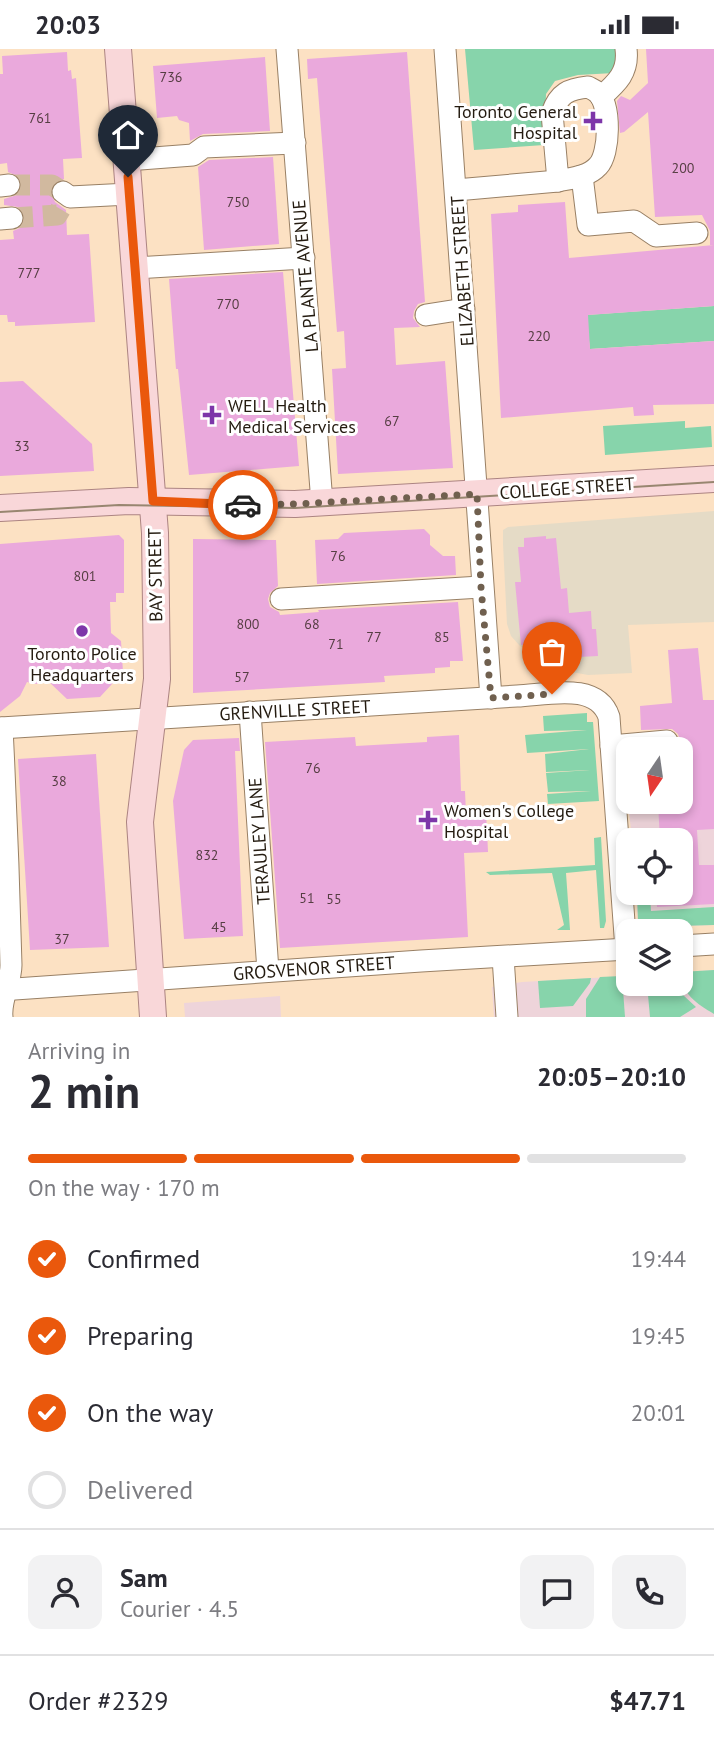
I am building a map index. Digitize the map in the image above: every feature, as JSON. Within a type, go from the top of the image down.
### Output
[{"type":"main road","name":"BAY STREET","points":[[118,49],[153,501],[157,679],[140,822],[153,1017]]},
{"type":"main road","name":"COLLEGE STREET","points":[[0,508],[153,501],[270,505],[322,503],[714,479]]},
{"type":"street","name":"LA PLANTE AVENUE","points":[[287,49],[322,503]]},
{"type":"street","name":"ELIZABETH STREET","points":[[446,49],[481,587],[491,698]]},
{"type":"street","points":[[601,97],[622,79],[626,49]]},
{"type":"street","points":[[456,190],[558,181],[582,176],[597,167],[606,152],[606,113],[601,97],[588,87],[563,93],[552,113],[558,181]]},
{"type":"street","points":[[127,160],[193,155],[204,148],[295,143]]},
{"type":"street","points":[[582,176],[587,225],[634,221],[656,236],[697,233]]},
{"type":"street","points":[[65,198],[129,194]]},
{"type":"street","points":[[135,268],[304,258]]},
{"type":"street","points":[[426,315],[464,309]]},
{"type":"street","points":[[281,600],[481,587]]},
{"type":"street","name":"GRENVILLE STREET","points":[[1,728],[574,693],[590,696],[606,710],[611,746]]},
{"type":"street","name":"TERAULEY LANE","points":[[250,712],[251,886],[268,971]]},
{"type":"street","points":[[1,728],[9,861],[11,963],[11,975],[3,990],[2,1017]]},
{"type":"street","points":[[616,746],[611,746],[616,770]]},
{"type":"street","points":[[622,814],[626,919]]},
{"type":"street","points":[[693,945],[714,944]]},
{"type":"street","name":"GROSVENOR STREET","points":[[3,990],[616,950]]},
{"type":"street","points":[[503,957],[507,1017]]},
{"type":"shaded area","points":[[714,511],[714,622],[628,625],[632,673],[588,675],[561,670],[520,646],[511,636],[507,624],[503,530],[508,527]]},
{"type":"shaded area","points":[[714,793],[714,925],[693,926],[693,919],[638,919],[637,905],[693,905],[693,828],[631,828],[629,814],[693,814],[693,794]]},
{"type":"shaded area","points":[[714,970],[714,1017],[494,1017],[492,987],[522,982],[616,977],[616,996],[693,996],[693,971]]},
{"type":"shaded area","points":[[280,996],[281,1017],[185,1017],[184,1003]]},
{"type":"green space","points":[[465,49],[618,49],[614,73],[578,75],[555,81],[546,94],[544,145],[474,150]]},
{"type":"green space","points":[[714,306],[714,341],[590,349],[586,315]]},
{"type":"green space","points":[[685,421],[685,428],[711,426],[712,447],[605,455],[603,426]]},
{"type":"green space","points":[[587,713],[587,722],[593,722],[599,801],[548,804],[547,794],[591,791],[548,792],[546,773],[590,770],[546,772],[545,754],[589,749],[527,753],[525,735],[587,730],[544,731],[543,716]]},
{"type":"green space","points":[[601,837],[606,921],[604,928],[600,928],[596,870],[566,873],[570,930],[557,930],[564,925],[552,873],[490,875],[486,872],[595,865],[594,838]]},
{"type":"green space","points":[[637,905],[651,905],[651,911],[714,907],[714,925],[693,926],[693,919],[638,919]]},
{"type":"green space","points":[[714,970],[714,1014],[691,996],[693,996],[693,971]]},
{"type":"green space","points":[[616,976],[616,996],[623,996],[625,1017],[586,1017],[586,999],[600,977]]},
{"type":"green space","points":[[591,978],[573,1006],[540,1008],[538,981]]},
{"type":"green space","points":[[648,996],[684,996],[696,1007],[680,1017],[650,1017]]},
{"type":"building","points":[[646,49],[714,49],[714,245],[710,245],[710,231],[702,215],[655,217],[648,112],[620,133],[617,101],[621,96],[630,100],[648,83]]},
{"type":"building","points":[[67,52],[68,71],[71,70],[72,79],[76,78],[82,158],[63,159],[64,179],[53,184],[50,191],[55,202],[66,210],[67,235],[89,234],[95,322],[15,326],[15,322],[8,322],[7,315],[0,315],[0,240],[14,239],[13,231],[20,228],[25,218],[18,207],[4,205],[4,199],[17,195],[22,184],[19,177],[8,172],[7,163],[0,164],[2,56]]},
{"type":"building","points":[[407,52],[425,302],[418,304],[414,311],[413,318],[420,327],[394,328],[396,365],[445,361],[453,468],[338,474],[332,369],[346,368],[344,331],[337,332],[317,78],[308,79],[307,59]]},
{"type":"building","points":[[265,57],[270,131],[203,134],[190,141],[189,123],[179,120],[177,116],[157,118],[153,66]]},
{"type":"building","points":[[273,157],[279,244],[204,250],[198,167],[209,160]]},
{"type":"building","points":[[565,202],[569,258],[714,245],[714,306],[588,315],[590,349],[714,341],[714,404],[653,405],[654,415],[634,416],[633,407],[501,418],[491,214],[518,212],[518,205]]},
{"type":"building","points":[[283,272],[299,466],[189,475],[176,369],[169,279]]},
{"type":"building","points":[[23,381],[92,444],[94,471],[0,476],[0,382]]},
{"type":"building","points":[[424,529],[430,535],[430,545],[443,556],[455,556],[456,575],[317,584],[315,540],[338,539],[344,533]]},
{"type":"building","name":"Toronto Police Headquarters","points":[[119,535],[124,540],[124,593],[116,593],[116,602],[110,602],[111,633],[121,641],[123,672],[100,697],[67,699],[47,680],[36,684],[27,682],[20,696],[0,712],[0,544]]},
{"type":"building","points":[[546,536],[546,539],[556,538],[561,589],[567,588],[569,613],[591,611],[592,629],[596,629],[598,656],[579,657],[578,641],[521,645],[515,582],[521,582],[518,547],[524,547],[524,538]]},
{"type":"building","points":[[193,539],[276,540],[278,586],[268,599],[270,607],[280,615],[319,612],[318,610],[458,602],[463,661],[450,661],[450,667],[435,668],[435,673],[384,676],[385,682],[193,693]]},
{"type":"building","points":[[698,648],[703,700],[714,700],[714,829],[697,830],[699,865],[714,865],[714,904],[657,907],[693,905],[693,828],[659,828],[659,814],[693,814],[693,737],[679,737],[672,729],[641,730],[640,706],[672,703],[668,650]]},
{"type":"building","points":[[459,735],[461,791],[465,791],[466,813],[486,812],[488,852],[464,853],[468,937],[280,948],[265,742],[355,737],[356,746],[427,742],[427,737]]},
{"type":"building","points":[[239,738],[240,751],[235,751],[243,936],[184,939],[173,801],[184,750],[193,740]]},
{"type":"building","points":[[96,754],[109,947],[30,950],[18,759]]},
{"type":"tunnel","points":[[9,185],[52,185],[63,192]]},
{"type":"tunnel","points":[[12,218],[57,215],[63,205]]},
{"type":"tram line","points":[[0,512],[119,505],[295,508],[714,482]]},
{"type":"way so far","points":[[243,505],[477,494],[481,587],[491,698],[552,694]]},
{"type":"place","name":"Toronto General Hospital","points":[[593,121]]},
{"type":"place","name":"WELL Health Medical Services","points":[[212,415]]},
{"type":"place","name":"Toronto Police Headquarters","points":[[82,631]]},
{"type":"place","name":"Women's College Hospital","points":[[428,820]]},
{"type":"route","points":[[128,177],[153,501],[243,505]]}]
